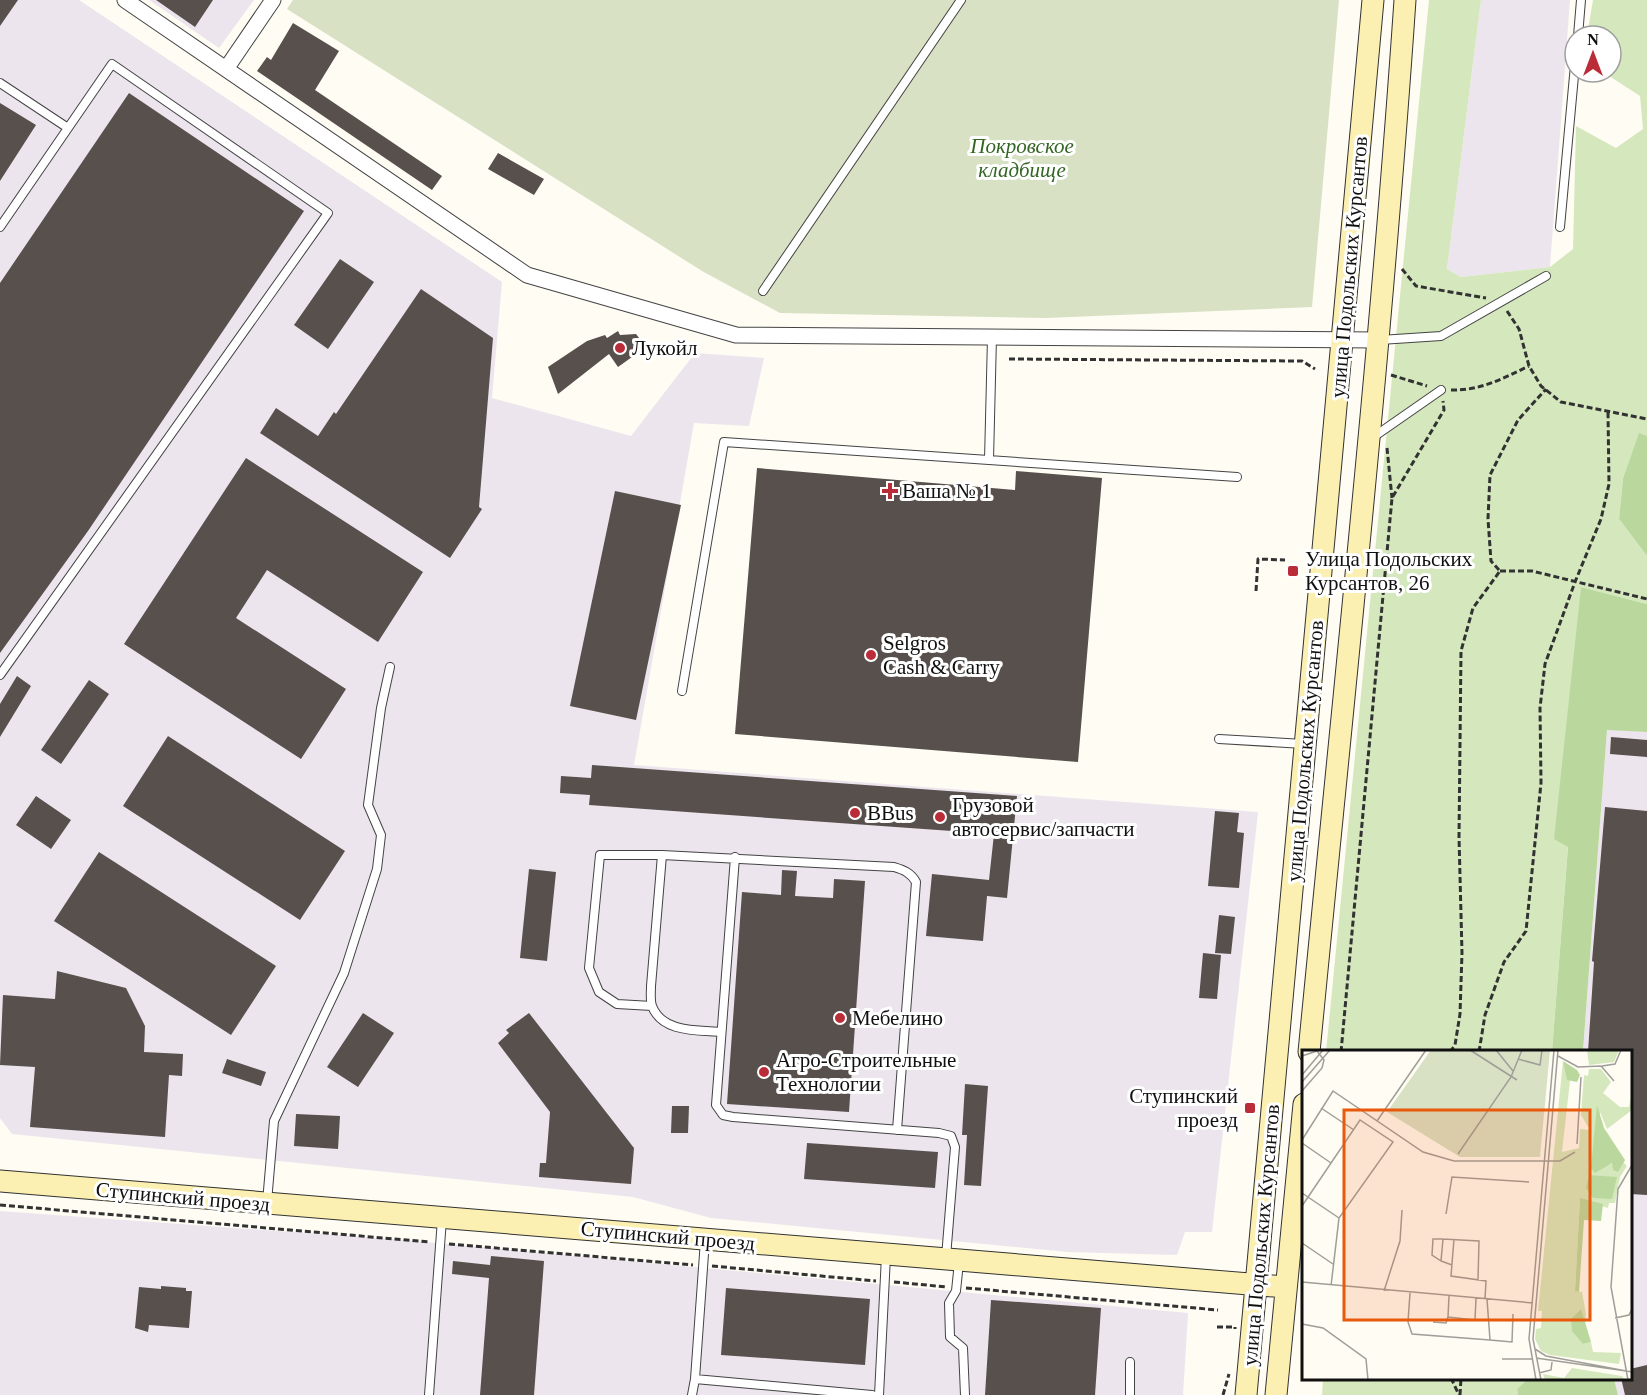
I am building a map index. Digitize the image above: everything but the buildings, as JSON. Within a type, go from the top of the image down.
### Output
[{"type":"main road","name":"улица Подольских Курсантов","points":[[1246,1395],[1373,0]]},
{"type":"main road","name":"улица Подольских Курсантов","points":[[1309,1050],[1377,434],[1378,340],[1393,178],[1405,0]]},
{"type":"main road","name":"улица Подольских Курсантов","points":[[1276,1395],[1302,1124]]},
{"type":"main road","name":"Ступинский проезд","points":[[0,1181],[1286,1287]]},
{"type":"street","points":[[125,0],[528,275],[736,335],[1378,340]]},
{"type":"street","points":[[226,69],[273,0]]},
{"type":"lane","points":[[763,291],[961,0]]},
{"type":"lane","points":[[1579,24],[1581,0]]},
{"type":"lane","points":[[0,227],[112,64],[328,213],[0,675]]},
{"type":"lane","points":[[0,82],[68,128]]},
{"type":"lane","points":[[1560,227],[1573,84]]},
{"type":"lane","points":[[1378,340],[1441,336],[1546,276]]},
{"type":"lane","points":[[989,460],[992,337]]},
{"type":"lane","points":[[1377,434],[1442,390]]},
{"type":"lane","points":[[682,691],[724,442],[1236,477]]},
{"type":"lane","points":[[266,1204],[274,1121],[344,973],[377,869],[381,835],[368,805],[381,708],[390,667]]},
{"type":"lane","points":[[1219,739],[1306,744]]},
{"type":"lane","points":[[652,1006],[617,1004],[599,992],[589,968],[600,855],[735,857],[894,867],[912,876],[916,882],[897,1130]]},
{"type":"lane","points":[[662,855],[651,986],[652,1006],[664,1020],[678,1029],[722,1032]]},
{"type":"lane","points":[[735,857],[716,1105],[723,1115],[733,1117],[939,1132],[951,1136],[955,1147],[953,1259],[956,1287],[949,1303],[950,1337],[963,1348],[964,1395]]},
{"type":"lane","points":[[429,1395],[442,1218]]},
{"type":"lane","points":[[692,1395],[705,1239]]},
{"type":"lane","points":[[879,1395],[886,1254]]},
{"type":"lane","points":[[1130,1362],[1130,1395]]},
{"type":"lane","points":[[695,1379],[872,1395]]},
{"type":"path","points":[[1397,263],[1416,286],[1501,301],[1519,329],[1529,366],[1541,386],[1561,402],[1647,419]]},
{"type":"path","points":[[1009,359],[1302,361],[1315,369]]},
{"type":"path","points":[[1390,375],[1442,390],[1466,390],[1477,388],[1529,366]]},
{"type":"path","points":[[1546,389],[1518,420],[1490,475],[1488,519],[1491,561],[1500,571],[1532,571],[1647,599]]},
{"type":"path","points":[[1392,498],[1444,410],[1442,390]]},
{"type":"path","points":[[1479,1050],[1485,1015],[1504,962],[1526,931],[1541,783],[1540,708],[1545,664],[1601,519],[1609,484],[1608,412]]},
{"type":"path","points":[[1341,1050],[1392,498],[1377,434]]},
{"type":"path","points":[[1256,591],[1258,560],[1285,560]]},
{"type":"path","points":[[1451,1050],[1455,1045],[1460,1014],[1462,953],[1459,837],[1461,651],[1473,608],[1500,571]]},
{"type":"path","points":[[0,1205],[1218,1310]]},
{"type":"path","points":[[1217,1327],[1235,1327]]},
{"type":"path","points":[[1452,1380],[1460,1395]]},
{"type":"path","points":[[1460,1395],[1461,1380]]},
{"type":"shaded area","points":[[0,0],[79,0],[502,282],[492,398],[631,436],[695,353],[764,358],[749,426],[694,423],[634,765],[1258,812],[1212,1232],[1185,1232],[1177,1255],[1068,1252],[711,1218],[633,1197],[12,1134],[0,1118]]},
{"type":"shaded area","points":[[149,0],[254,0],[219,48]]},
{"type":"shaded area","points":[[1481,0],[1570,0],[1568,24],[1563,24],[1564,84],[1550,267],[1461,277],[1447,269]]},
{"type":"shaded area","points":[[1607,729],[1647,732],[1647,1395],[1618,1395],[1614,1380],[1632,1380],[1632,1050],[1583,1050]]},
{"type":"shaded area","points":[[0,1211],[404,1240],[1188,1313],[1183,1395],[0,1395]]},
{"type":"green space","name":"Покровское кладбище","points":[[293,0],[1339,0],[1312,307],[1046,318],[780,313],[702,271],[287,9]]},
{"type":"green space","points":[[1429,0],[1481,0],[1447,269],[1461,277],[1550,267],[1573,249],[1576,126],[1616,148],[1643,129],[1640,96],[1622,84],[1623,24],[1589,24],[1593,0],[1647,0],[1647,436],[1639,434],[1623,478],[1619,519],[1647,556],[1647,604],[1581,587],[1568,846],[1552,1050],[1326,1050]]},
{"type":"green space","points":[[1639,433],[1647,436],[1647,556],[1619,519],[1623,478]]},
{"type":"green space","points":[[1581,587],[1647,604],[1647,732],[1607,730],[1583,1050],[1552,1050],[1568,847],[1554,839]]},
{"type":"green space","points":[[1323,1380],[1527,1380],[1517,1389],[1518,1395],[1322,1395]]},
{"type":"green space","points":[[1527,1380],[1614,1380],[1618,1395],[1518,1395],[1517,1389]]},
{"type":"place","name":"Лукойл","points":[[620,348]]},
{"type":"place","name":"Ваша № 1","points":[[890,491]]},
{"type":"place","name":"Улица Подольских Курсантов, 26","points":[[1293,571]]},
{"type":"place","name":"Selgros Cash & Carry","points":[[871,655]]},
{"type":"place","name":"BBus","points":[[855,813]]},
{"type":"place","name":"Грузовой автосервис/запчасти","points":[[940,817]]},
{"type":"place","name":"Мебелино","points":[[840,1018]]},
{"type":"place","name":"Агро-Строительные Технологии","points":[[764,1072]]},
{"type":"place","name":"Ступинский проезд","points":[[1250,1108]]}]
